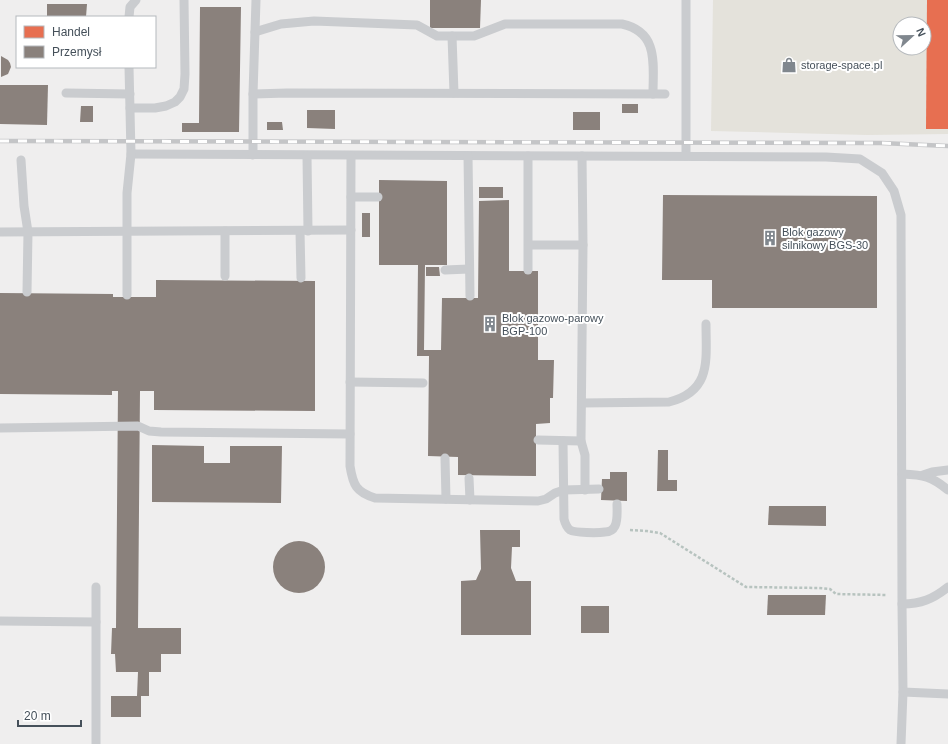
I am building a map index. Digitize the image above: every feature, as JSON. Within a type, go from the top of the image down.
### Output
[{"type":"lane","points":[[129,16],[130,6],[136,0]]},
{"type":"lane","points":[[130,108],[155,108],[171,104],[180,97],[184,89],[184,0]]},
{"type":"lane","points":[[253,154],[256,0]]},
{"type":"lane","points":[[686,0],[686,156]]},
{"type":"lane","points":[[256,32],[281,24],[314,21],[417,25],[437,36],[474,36],[505,24],[612,23],[631,26],[640,31],[650,45],[653,65],[653,94]]},
{"type":"lane","points":[[452,36],[454,93]]},
{"type":"lane","points":[[128,295],[127,193],[131,154],[129,68]]},
{"type":"lane","points":[[66,93],[130,94]]},
{"type":"lane","points":[[253,94],[665,94]]},
{"type":"lane","points":[[131,154],[253,154],[307,156],[826,156],[860,159],[882,173],[894,191],[901,215],[903,692],[901,744]]},
{"type":"lane","points":[[301,278],[307,156]]},
{"type":"lane","points":[[351,156],[350,466],[352,478],[357,489],[365,495],[375,498],[538,501],[546,499],[555,493],[564,490],[599,489]]},
{"type":"lane","points":[[468,156],[470,296]]},
{"type":"lane","points":[[528,156],[528,270]]},
{"type":"lane","points":[[582,156],[583,245],[581,441],[585,456],[585,490]]},
{"type":"lane","points":[[22,160],[24,206],[28,232],[27,292]]},
{"type":"lane","points":[[351,197],[378,197]]},
{"type":"lane","points":[[0,232],[351,230]]},
{"type":"lane","points":[[225,231],[225,276]]},
{"type":"lane","points":[[529,245],[583,245]]},
{"type":"lane","points":[[445,270],[469,269]]},
{"type":"lane","points":[[582,403],[669,402],[682,399],[693,390],[700,381],[706,364],[706,324]]},
{"type":"lane","points":[[350,382],[423,383]]},
{"type":"lane","points":[[0,428],[138,426],[149,431],[161,432],[350,434]]},
{"type":"lane","points":[[538,440],[581,441]]},
{"type":"lane","points":[[563,441],[564,519],[566,526],[571,531],[578,532],[605,532],[611,530],[615,526],[617,519],[617,504]]},
{"type":"lane","points":[[445,458],[446,499]]},
{"type":"lane","points":[[902,474],[923,475],[948,470]]},
{"type":"lane","points":[[923,475],[948,490]]},
{"type":"lane","points":[[469,478],[470,500]]},
{"type":"lane","points":[[96,587],[96,744]]},
{"type":"lane","points":[[902,600],[921,602],[941,593],[948,587]]},
{"type":"lane","points":[[0,621],[96,622]]},
{"type":"lane","points":[[903,692],[948,694]]},
{"type":"path","points":[[611,530],[647,530],[660,533],[746,587],[819,588],[830,589],[836,594],[902,600]]},
{"type":"shaded area","name":"storage-space.pl","points":[[713,0],[948,0],[948,134],[867,135],[711,131]]},
{"type":"building: Handel","points":[[927,0],[948,0],[948,129],[926,129],[927,56],[932,56],[932,16],[927,16]]},
{"type":"building: Przemysł","points":[[430,0],[481,0],[480,28],[430,28]]},
{"type":"building: Przemysł","points":[[47,4],[87,4],[86,16],[47,16]]},
{"type":"building: Przemysł","points":[[200,7],[241,7],[239,132],[182,132],[182,123],[199,123]]},
{"type":"building: Przemysł","points":[[1,56],[8,60],[11,67],[8,74],[1,77]]},
{"type":"building: Przemysł","points":[[0,85],[48,85],[47,125],[0,124]]},
{"type":"building: Przemysł","points":[[622,104],[638,104],[638,113],[622,113]]},
{"type":"building: Przemysł","points":[[81,106],[93,106],[93,122],[80,122]]},
{"type":"building: Przemysł","points":[[307,110],[335,110],[335,129],[307,128]]},
{"type":"building: Przemysł","points":[[573,112],[600,112],[600,130],[573,130]]},
{"type":"building: Przemysł","points":[[267,122],[282,122],[283,130],[267,130]]},
{"type":"building: Przemysł","name":"Blok gazowo-parowy BGP-100","points":[[379,180],[447,181],[447,265],[425,265],[424,350],[441,350],[442,298],[478,298],[479,201],[509,200],[509,271],[538,271],[538,360],[554,360],[553,398],[550,398],[550,423],[536,424],[536,476],[458,475],[458,457],[428,456],[429,356],[417,356],[418,265],[379,265]]},
{"type":"building: Przemysł","points":[[479,187],[503,187],[503,198],[479,198]]},
{"type":"building: Przemysł","name":"Blok gazowy silnikowy BGS-30","points":[[663,195],[877,196],[877,308],[712,308],[712,280],[662,280]]},
{"type":"building: Przemysł","points":[[362,213],[370,213],[370,237],[362,237]]},
{"type":"building: Przemysł","points":[[426,267],[439,267],[440,276],[426,276]]},
{"type":"building: Przemysł","points":[[156,280],[315,281],[315,411],[154,410],[154,391],[140,391],[138,628],[181,628],[181,654],[161,654],[161,672],[149,672],[149,696],[141,696],[141,717],[111,717],[111,696],[137,696],[138,672],[116,672],[115,654],[111,654],[112,628],[116,628],[118,391],[112,391],[112,395],[0,394],[0,293],[113,294],[113,297],[156,297]]},
{"type":"building: Przemysł","points":[[152,445],[204,446],[204,463],[230,463],[230,446],[282,446],[281,503],[152,502]]},
{"type":"building: Przemysł","points":[[658,450],[668,450],[668,480],[677,480],[677,491],[657,491]]},
{"type":"building: Przemysł","points":[[610,472],[627,472],[627,501],[601,500],[602,479],[610,479]]},
{"type":"building: Przemysł","points":[[769,506],[826,506],[826,526],[768,525]]},
{"type":"building: Przemysł","points":[[480,530],[520,530],[520,547],[512,547],[511,568],[516,581],[531,581],[531,635],[461,635],[461,581],[476,580],[481,569]]},
{"type":"building: Przemysł","points":[[299,541],[309,543],[317,549],[323,557],[325,567],[323,577],[317,585],[309,591],[299,593],[289,591],[281,585],[275,577],[273,567],[275,557],[281,549],[289,543]]},
{"type":"building: Przemysł","points":[[768,595],[826,595],[825,615],[767,615]]},
{"type":"building: Przemysł","points":[[581,606],[609,606],[609,633],[581,633]]},
{"type":"railway","points":[[0,141],[881,143],[948,146]]},
{"type":"place","name":"storage-space.pl","points":[[789,65]]},
{"type":"place","name":"Blok gazowy silnikowy BGS-30","points":[[770,238]]},
{"type":"place","name":"Blok gazowo-parowy BGP-100","points":[[490,324]]}]
